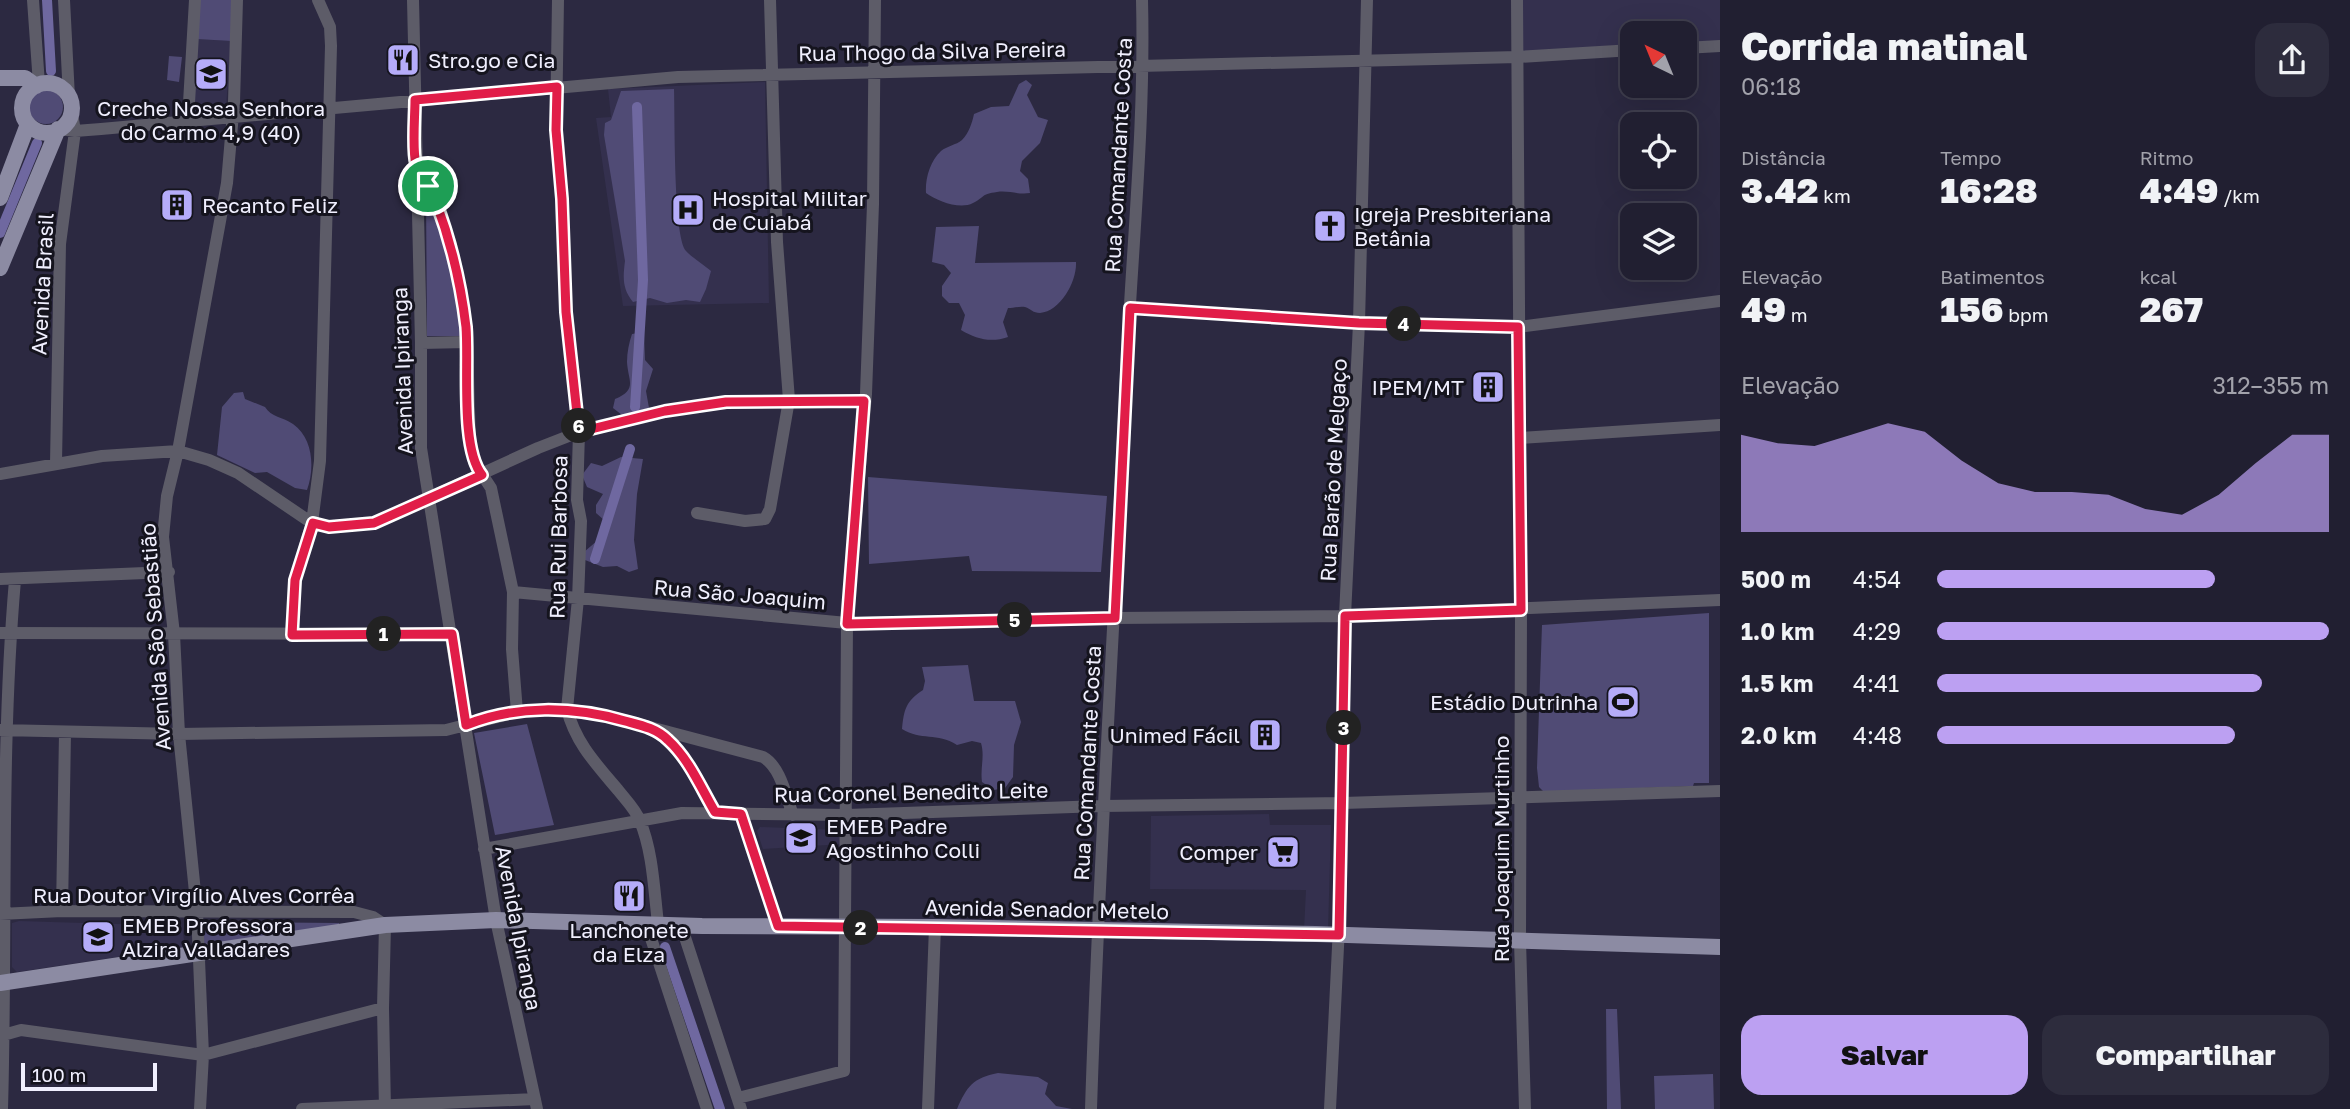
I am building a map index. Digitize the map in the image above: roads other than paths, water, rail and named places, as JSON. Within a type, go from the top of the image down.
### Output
[{"type":"main road","points":[[22,107],[33,83],[32,75],[37,64]]},
{"type":"main road","points":[[0,78],[57,85],[70,102],[69,118],[64,130],[53,136],[0,268]]},
{"type":"main road","points":[[0,85],[9,90],[22,107],[28,124],[39,131],[64,130]]},
{"type":"main road","points":[[0,198],[28,124]]},
{"type":"main road","name":"Avenida Senador Metelo","points":[[2,983],[385,925],[496,920],[1339,935],[1720,947]]},
{"type":"street","points":[[33,0],[37,64]]},
{"type":"street","points":[[64,0],[70,102],[86,121],[101,130]]},
{"type":"street","points":[[188,120],[195,0]]},
{"type":"street","name":"Avenida São Sebastião","points":[[200,1109],[203,1055],[197,912],[179,734],[169,572],[163,537],[167,496],[221,224],[233,116],[237,0]]},
{"type":"street","points":[[292,635],[295,580],[313,523],[320,460],[331,32],[318,0]]},
{"type":"street","name":"Avenida Ipiranga","points":[[413,0],[421,448],[496,920],[536,1104]]},
{"type":"street","name":"Rua Rui Barbosa","points":[[558,0],[556,130],[562,199],[566,312],[579,432],[577,500],[581,521],[578,599],[567,709],[579,742],[631,805],[640,821],[648,854],[652,923],[706,1109]]},
{"type":"street","points":[[696,513],[745,521],[765,519],[771,509],[789,400],[777,242],[770,0]]},
{"type":"street","points":[[681,925],[739,1104],[844,1071],[847,624],[864,401],[873,204],[875,0]]},
{"type":"street","name":"Rua Comandante Costa","points":[[1091,1109],[1097,930],[1143,66],[1142,0]]},
{"type":"street","name":"Rua Barão de Melgaço","points":[[1330,1109],[1339,935],[1345,616],[1359,323],[1367,0]]},
{"type":"street","name":"Rua Joaquim Murtinho","points":[[1517,0],[1520,941],[1525,1109]]},
{"type":"street","points":[[1698,47],[1720,46]]},
{"type":"street","name":"Rua Thogo da Silva Pereira","points":[[64,130],[101,130],[678,77],[1518,57],[1620,51]]},
{"type":"street","name":"Avenida Brasil","points":[[56,463],[64,130]]},
{"type":"street","points":[[416,164],[434,198],[451,250],[463,301],[470,443],[474,462],[491,488],[513,592],[513,663],[517,712]]},
{"type":"street","points":[[1130,308],[1359,323],[1518,327],[1720,301]]},
{"type":"street","points":[[421,343],[467,342]]},
{"type":"street","points":[[0,474],[102,456],[178,451],[209,460],[238,473],[313,523],[329,527],[374,523],[579,432],[677,409],[726,402],[864,401]]},
{"type":"street","points":[[1519,438],[1720,425]]},
{"type":"street","points":[[0,579],[169,572]]},
{"type":"street","points":[[2,1109],[5,634],[15,580]]},
{"type":"street","name":"Rua São Joaquim","points":[[513,592],[847,624],[1345,616],[1720,600]]},
{"type":"street","points":[[5,634],[452,634]]},
{"type":"street","points":[[3,731],[179,734],[446,730],[493,716],[567,709],[608,716],[768,760],[776,771],[793,815]]},
{"type":"street","points":[[652,728],[668,739],[682,757],[715,812]]},
{"type":"street","points":[[62,911],[65,733]]},
{"type":"street","name":"Rua Coronel Benedito Leite","points":[[484,849],[682,813],[847,815],[1720,791]]},
{"type":"street","points":[[741,814],[778,926]]},
{"type":"street","name":"Rua Doutor Virgílio Alves Corrêa","points":[[2,914],[62,911],[354,912],[373,917],[385,925]]},
{"type":"street","points":[[385,925],[383,1008],[386,1107]]},
{"type":"street","points":[[928,1109],[935,927]]},
{"type":"street","points":[[2,1035],[21,1030],[203,1055],[383,1008]]},
{"type":"street","points":[[302,1109],[536,1104]]},
{"type":"waterway","points":[[47,0],[51,71]]},
{"type":"waterway","points":[[635,407],[643,280],[637,107]]},
{"type":"waterway","points":[[0,233],[37,143]]},
{"type":"waterway","points":[[595,559],[630,449]]},
{"type":"waterway","points":[[665,947],[720,1109]]},
{"type":"place","name":"Stro.go e Cia","points":[[403,60]]},
{"type":"place","name":"Creche Nossa Senhora do Carmo 4,9 (40)","points":[[211,74]]},
{"type":"place","name":"Recanto Feliz","points":[[177,205]]},
{"type":"place","name":"Hospital Militar de Cuiabá","points":[[688,210]]},
{"type":"place","name":"Igreja Presbiteriana Betânia","points":[[1330,226]]},
{"type":"place","name":"IPEM/MT","points":[[1488,387]]},
{"type":"place","name":"Estádio Dutrinha","points":[[1623,702]]},
{"type":"place","name":"Unimed Fácil","points":[[1265,735]]},
{"type":"place","name":"EMEB Padre Agostinho Colli","points":[[801,838]]},
{"type":"place","name":"Comper","points":[[1283,852]]},
{"type":"place","name":"Lanchonete da Elza","points":[[629,896]]},
{"type":"place","name":"EMEB Professora Alzira Valladares","points":[[98,937]]}]
